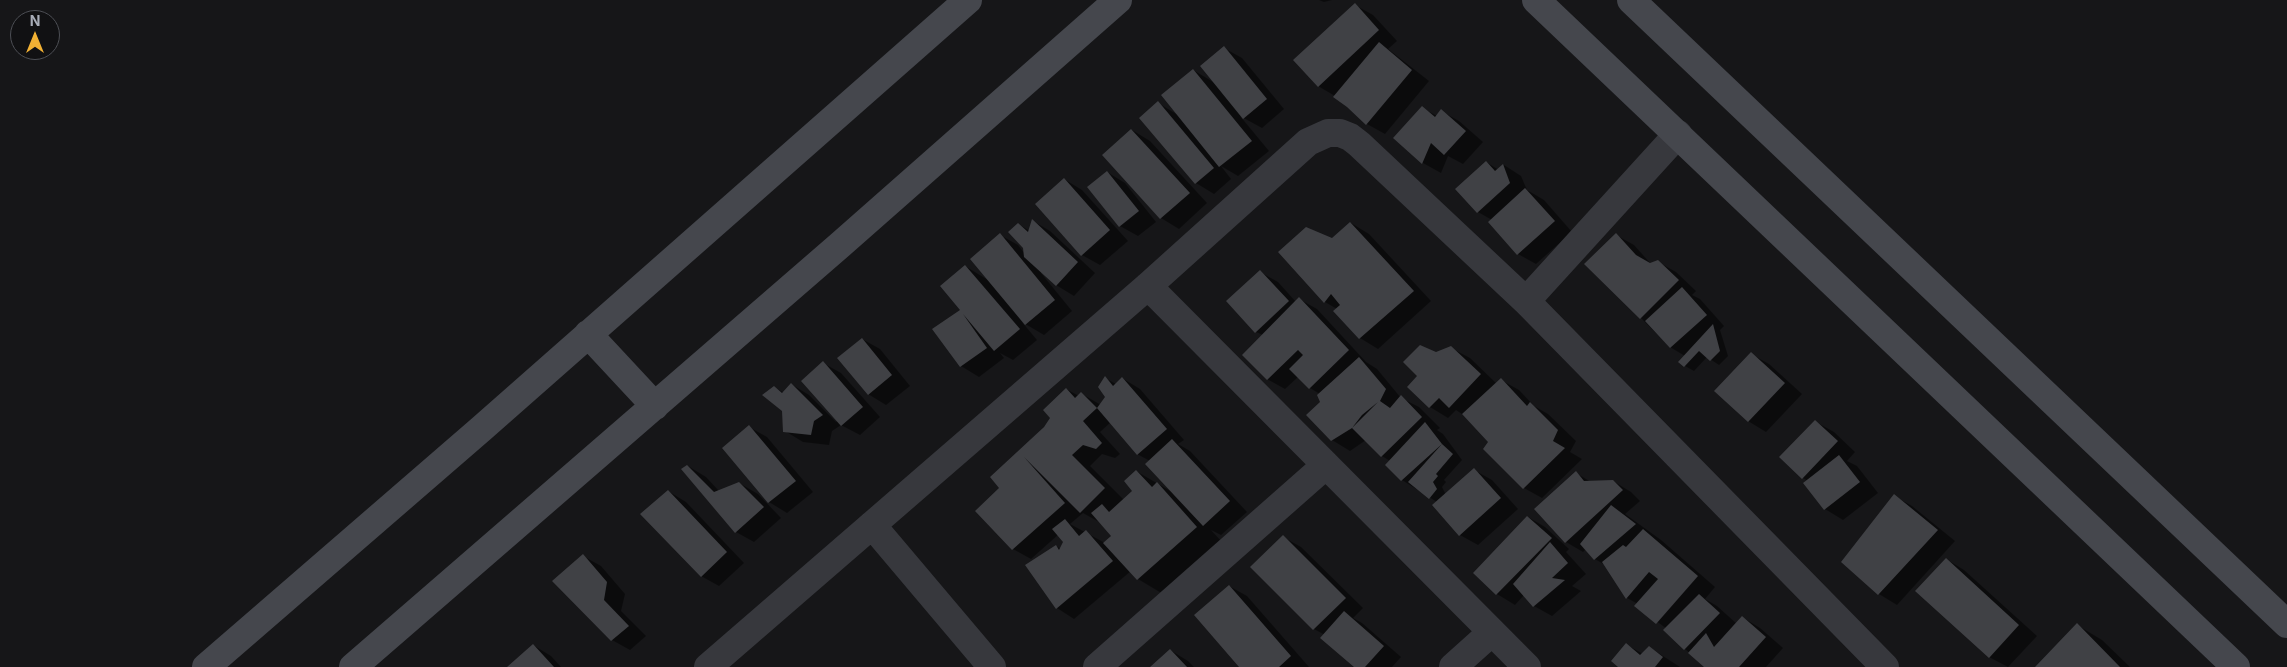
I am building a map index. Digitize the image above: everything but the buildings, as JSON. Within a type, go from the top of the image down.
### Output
[{"type":"street","points":[[206,667],[968,0]]},
{"type":"street","points":[[354,667],[1118,0]]},
{"type":"street","points":[[1536,0],[2236,667]]},
{"type":"street","points":[[1631,0],[2287,624]]},
{"type":"street","points":[[708,667],[1148,286],[1308,142],[1328,133],[1340,133],[1350,137],[1359,144],[1526,301],[1883,666]]},
{"type":"street","points":[[1526,301],[1678,134]]},
{"type":"street","points":[[1148,286],[1527,667]]},
{"type":"street","points":[[588,334],[655,406]]},
{"type":"street","points":[[1097,667],[1326,465]]},
{"type":"street","points":[[872,525],[992,667]]},
{"type":"street","points":[[1453,667],[1492,632]]}]
